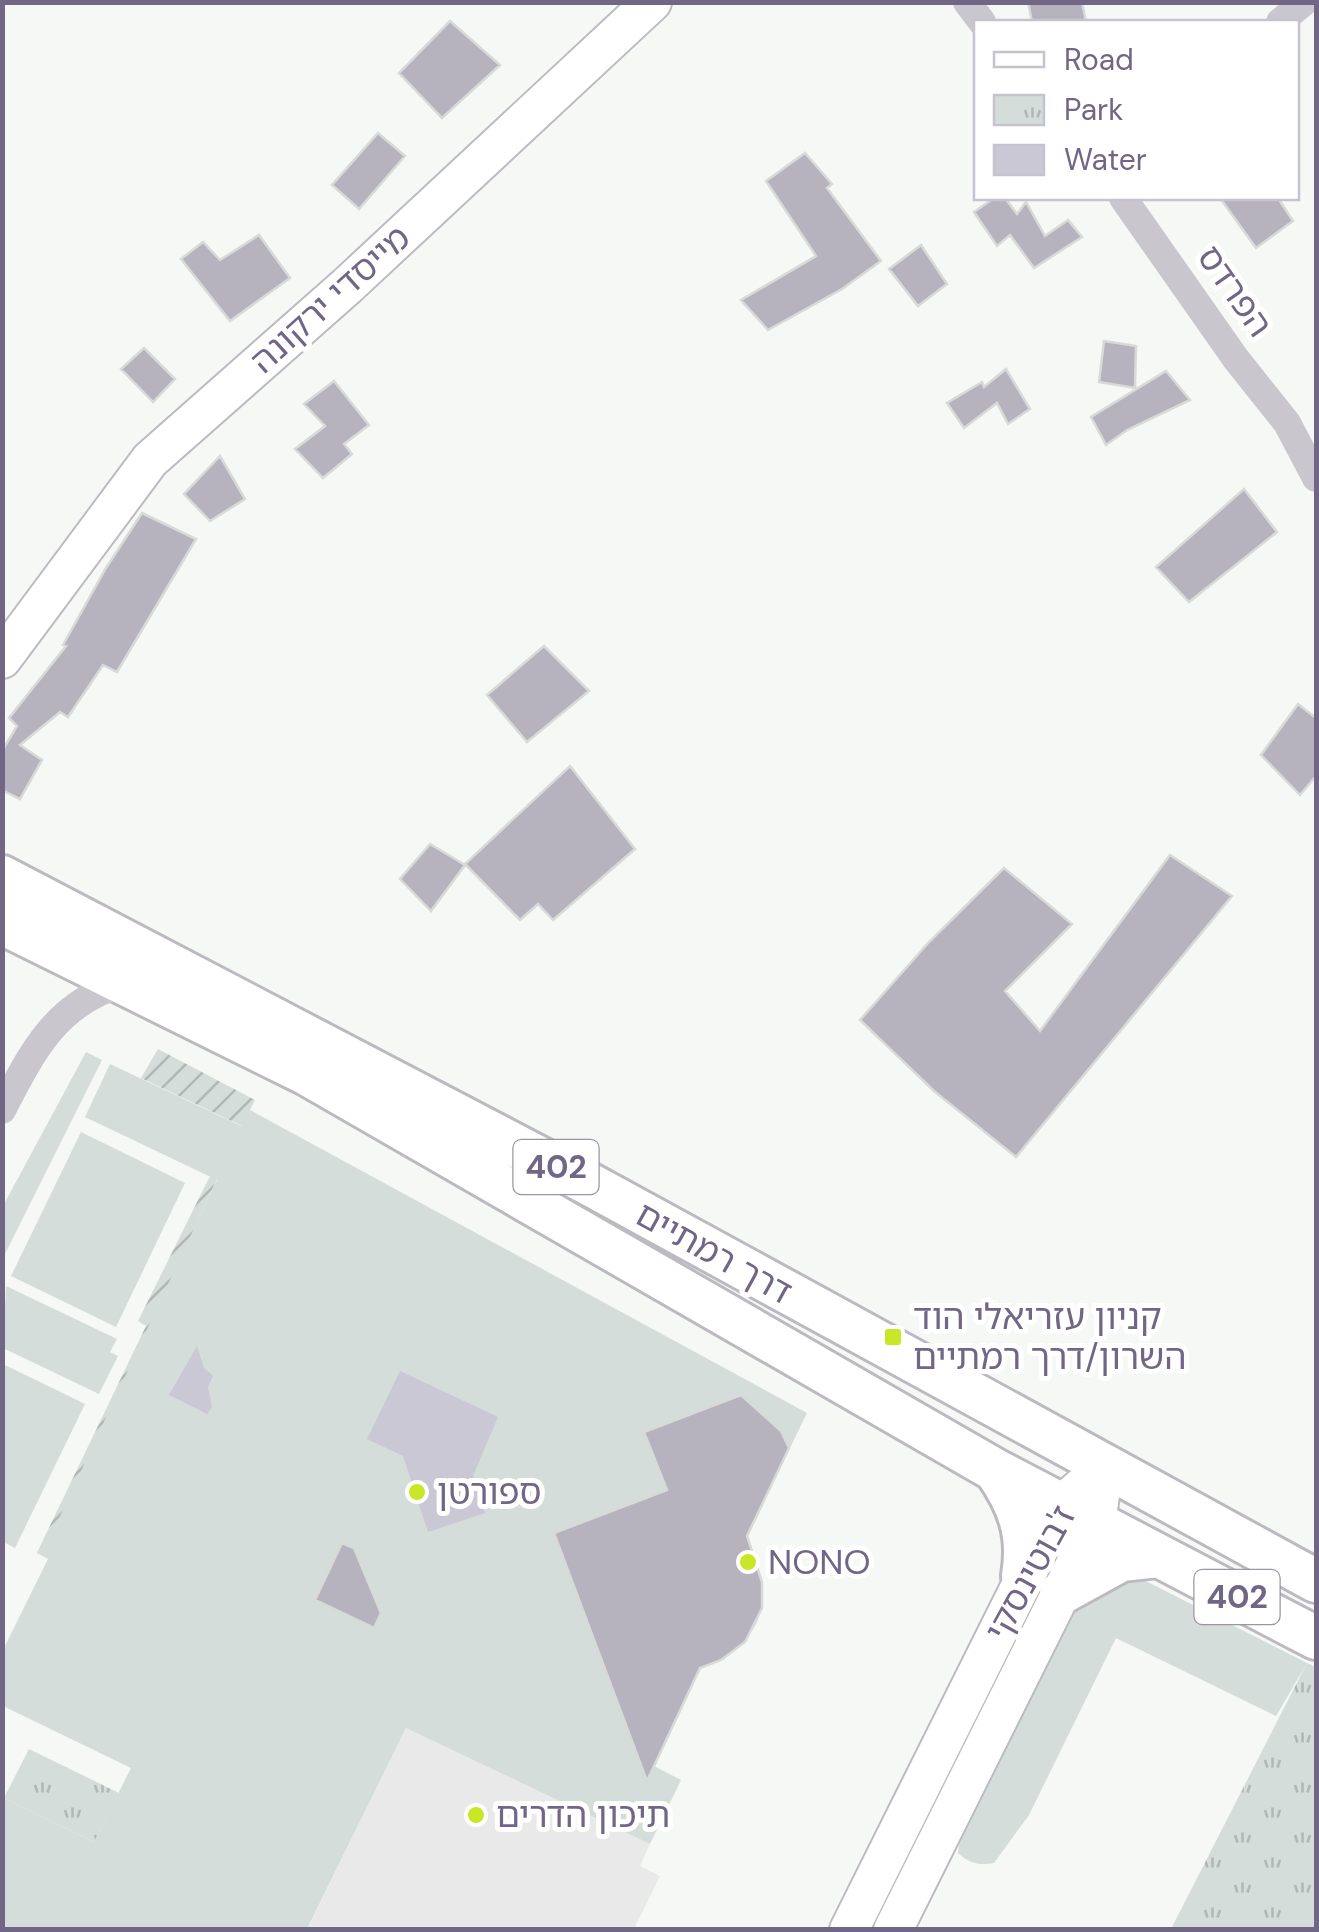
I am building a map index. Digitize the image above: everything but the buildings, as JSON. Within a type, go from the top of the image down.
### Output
[{"type":"main road","name":"דרך רמתיים","points":[[2,877],[573,1176],[1316,1580]]},
{"type":"main road","name":"דרך רמתיים","points":[[2,923],[307,1074],[995,1470],[1316,1638]]},
{"type":"main road","points":[[995,1470],[1021,1517],[1042,1584],[1121,1560],[1158,1556]]},
{"type":"street","name":"מייסדי ירקונה","points":[[2,659],[150,460],[347,286],[652,2]]},
{"type":"street","points":[[1282,20],[1304,2]]},
{"type":"street","name":"הפרדס","points":[[1124,200],[1236,359],[1287,424],[1316,478]]},
{"type":"street","name":"מייסדי ירקונה","points":[[2,680],[34,619]]},
{"type":"street","points":[[2,1110],[36,1045],[54,1022],[88,995],[125,983]]},
{"type":"street","name":"ז'בוטינסקי","points":[[849,1930],[1104,1468]]},
{"type":"street","name":"ז'בוטינסקי","points":[[893,1930],[1042,1584]]},
{"type":"shaded area","name":"תיכון הדרים","points":[[406,1728],[650,1844],[640,1866],[660,1876],[634,1929],[307,1930]]},
{"type":"green space","points":[[158,1049],[255,1100],[242,1126],[141,1078]]},
{"type":"green space","points":[[86,1052],[102,1060],[3,1258],[3,1206]]},
{"type":"green space","name":"ספורטן","points":[[110,1064],[241,1126],[250,1110],[807,1413],[747,1536],[761,1602],[753,1629],[724,1654],[725,1659],[686,1673],[689,1690],[654,1766],[681,1780],[650,1844],[406,1728],[307,1929],[3,1929],[4,1798],[94,1842],[131,1768],[3,1706],[2,1652],[48,1559],[37,1553],[217,1180],[85,1117]]},
{"type":"green space","points":[[81,1132],[185,1183],[116,1327],[11,1276]]},
{"type":"green space","points":[[210,1176],[217,1179],[42,1555],[37,1553],[146,1326],[138,1321]]},
{"type":"green space","points":[[6,1286],[117,1339],[110,1352],[118,1356],[99,1394],[3,1348]]},
{"type":"green space","points":[[3,1364],[85,1404],[15,1548],[3,1542]]},
{"type":"green space","points":[[1134,1575],[1307,1663],[1276,1716],[1116,1638],[1029,1815],[994,1863],[979,1864],[966,1859],[958,1853],[962,1821],[1074,1604]]},
{"type":"green space","points":[[1307,1663],[1316,1667],[1316,1929],[1171,1929]]},
{"type":"green space","points":[[29,1749],[119,1793],[94,1842],[4,1798]]},
{"type":"water","points":[[197,1346],[204,1368],[213,1376],[208,1387],[212,1407],[207,1414],[169,1395]]},
{"type":"water","points":[[400,1371],[498,1417],[473,1476],[485,1513],[428,1532],[403,1456],[367,1439]]},
{"type":"place","name":"קניון עזריאלי הוד השרון/דרך רמתיים","points":[[893,1337]]},
{"type":"place","name":"ספורטן","points":[[417,1492]]},
{"type":"place","name":"NONO","points":[[748,1562]]},
{"type":"place","name":"תיכון הדרים","points":[[476,1815]]}]
